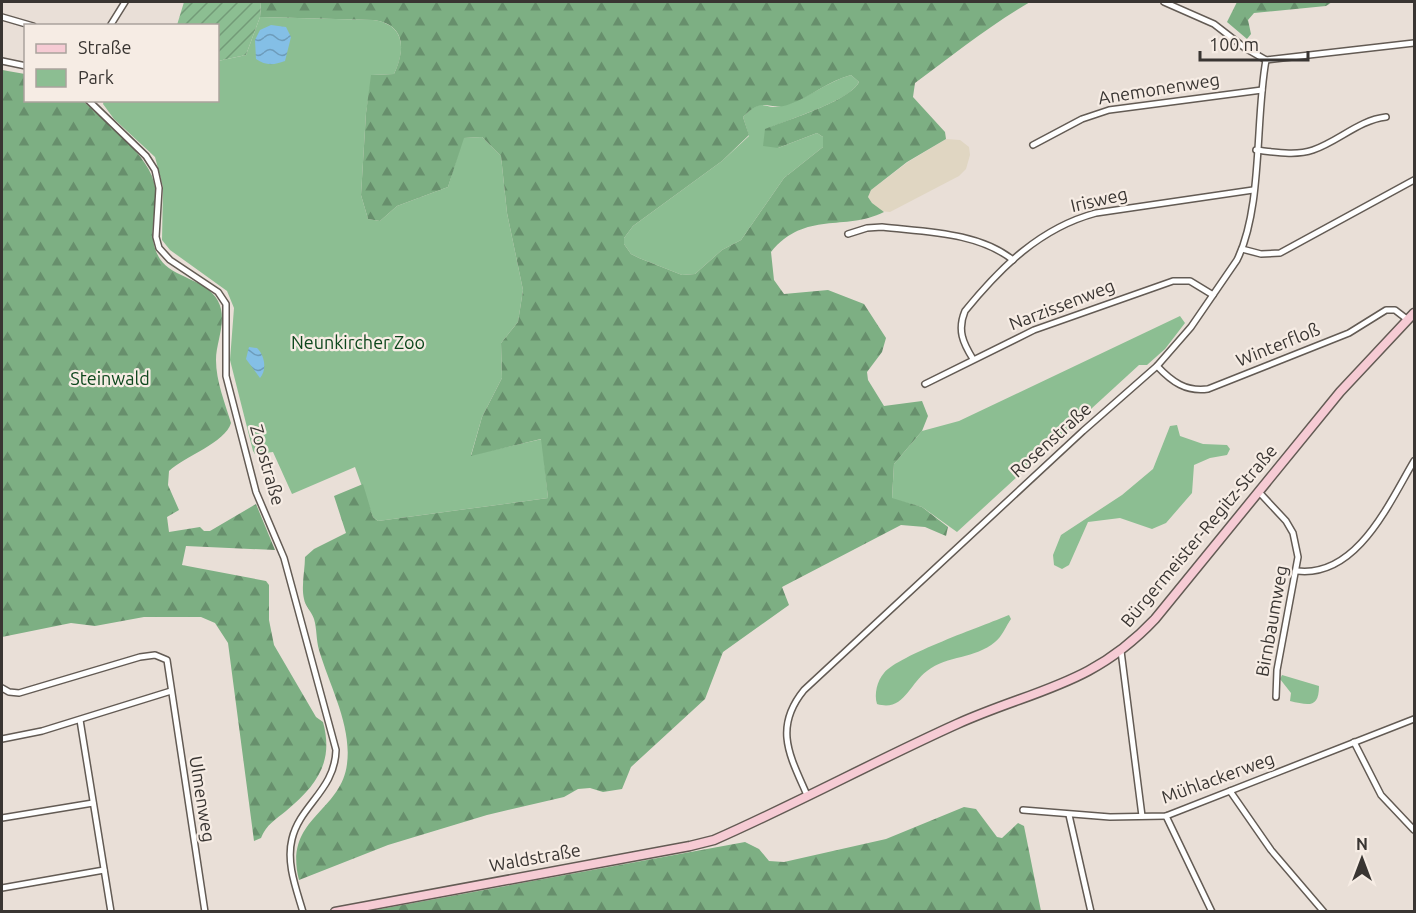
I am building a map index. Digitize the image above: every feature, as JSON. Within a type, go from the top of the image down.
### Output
[{"type":"street","points":[[111,24],[125,2]]},
{"type":"street","points":[[1164,2],[1214,24],[1245,48],[1266,60],[1414,44]]},
{"type":"street","points":[[2,17],[26,24]]},
{"type":"street","name":"Rosenstraße","points":[[807,795],[790,757],[786,729],[790,711],[804,690],[1157,366],[1191,327],[1242,249],[1252,211],[1266,60]]},
{"type":"street","points":[[2,61],[24,66]]},
{"type":"street","name":"Anemonenweg","points":[[1033,145],[1082,119],[1109,110],[1262,90]]},
{"type":"street","name":"Zoostraße","points":[[90,102],[146,156],[155,170],[159,188],[156,237],[159,248],[171,260],[218,292],[226,304],[226,376],[256,492],[284,558],[336,750],[332,775],[296,827],[292,839],[291,869],[303,912]]},
{"type":"street","points":[[1256,150],[1296,153],[1314,150],[1368,121],[1386,117]]},
{"type":"street","points":[[1242,249],[1261,254],[1280,253],[1414,180]]},
{"type":"street","name":"Irisweg","points":[[973,359],[962,336],[962,319],[972,303],[1012,260],[1043,234],[1086,215],[1253,190]]},
{"type":"street","points":[[848,234],[867,228],[882,227],[972,240],[994,246],[1012,260]]},
{"type":"street","name":"Narzissenweg","points":[[925,384],[1034,330],[1173,281],[1190,281],[1213,295]]},
{"type":"street","name":"Winterfloß","points":[[1157,366],[1182,386],[1194,390],[1208,389],[1349,333],[1386,310],[1395,310],[1408,320]]},
{"type":"street","name":"Bürgermeister-Regitz-Straße","points":[[739,829],[959,723],[1063,684],[1121,651],[1155,619],[1340,393],[1414,313]]},
{"type":"street","points":[[1297,571],[1307,572],[1330,567],[1353,551],[1390,505],[1414,461]]},
{"type":"street","name":"Birnbaumweg","points":[[1259,492],[1280,513],[1293,533],[1298,557],[1277,670],[1276,697]]},
{"type":"street","points":[[1121,651],[1142,816]]},
{"type":"street","name":"Ulmenweg","points":[[2,688],[9,692],[19,693],[140,657],[155,655],[166,660],[205,912]]},
{"type":"street","points":[[2,739],[42,731],[171,691]]},
{"type":"street","name":"Mühlackerweg","points":[[1023,810],[1069,814],[1166,816],[1414,719]]},
{"type":"street","points":[[80,720],[111,912]]},
{"type":"street","points":[[1354,742],[1381,795],[1414,831]]},
{"type":"street","points":[[1230,791],[1271,850],[1324,912]]},
{"type":"street","points":[[2,818],[93,803]]},
{"type":"street","points":[[1069,814],[1091,912]]},
{"type":"street","points":[[1166,816],[1212,912]]},
{"type":"street","name":"Waldstraße","points":[[335,912],[690,846],[739,829]]},
{"type":"street","points":[[2,888],[104,870]]},
{"type":"shaded area","points":[[946,139],[960,140],[969,147],[970,155],[966,169],[959,176],[890,212],[880,211],[872,203],[868,197],[871,190],[908,162]]},
{"type":"green space","points":[[184,2],[261,2],[260,17],[246,55],[219,61],[219,24],[177,24]]},
{"type":"green space","points":[[261,2],[1030,2],[915,83],[913,97],[945,132],[946,139],[907,162],[871,190],[868,197],[884,212],[854,221],[812,226],[784,239],[771,252],[774,280],[784,294],[828,290],[864,304],[886,338],[882,352],[867,372],[868,380],[884,406],[922,401],[928,416],[922,431],[894,464],[892,498],[922,507],[948,527],[946,536],[925,527],[901,525],[782,587],[789,605],[723,652],[705,699],[631,767],[622,789],[603,792],[590,788],[578,789],[564,797],[487,815],[388,845],[299,880],[296,859],[299,843],[306,829],[343,781],[347,764],[348,750],[343,721],[319,650],[314,619],[305,602],[303,589],[305,557],[314,549],[346,533],[334,496],[363,484],[373,517],[378,521],[548,498],[541,439],[471,456],[482,417],[502,378],[501,343],[518,322],[523,290],[507,213],[501,156],[482,137],[464,138],[448,187],[397,206],[380,221],[368,219],[361,195],[366,113],[371,75],[394,74],[401,47],[397,32],[384,22],[373,20],[260,17]],"holes":[[[851,75],[859,82],[844,96],[831,103],[765,129],[763,146],[778,148],[817,133],[823,137],[823,147],[784,178],[741,240],[722,250],[695,274],[682,275],[631,254],[624,244],[624,238],[633,226],[722,161],[749,135],[743,117],[750,110],[762,105],[777,107],[790,104]]]},
{"type":"green space","points":[[1237,2],[1332,2],[1326,6],[1254,13],[1248,20],[1251,34],[1247,39],[1227,22]]},
{"type":"green space","name":"Neunkircher Zoo","points":[[260,17],[373,20],[384,22],[397,32],[401,47],[398,65],[394,74],[372,75],[366,113],[361,195],[368,219],[380,221],[397,206],[448,187],[463,138],[482,137],[501,156],[507,213],[523,290],[518,322],[501,343],[502,378],[482,417],[471,455],[542,439],[548,498],[378,521],[373,517],[355,467],[292,494],[273,452],[255,454],[230,360],[234,308],[227,291],[170,250],[162,240],[163,187],[155,157],[114,119],[103,104],[104,102],[219,102],[219,61],[246,55]]},
{"type":"green space","name":"Steinwald","points":[[2,70],[24,74],[24,102],[84,102],[126,140],[152,175],[155,187],[153,241],[160,259],[165,265],[206,288],[218,301],[222,323],[216,353],[216,368],[231,423],[221,437],[169,471],[168,485],[179,510],[167,517],[169,532],[200,527],[204,531],[210,531],[256,504],[275,550],[186,546],[182,565],[266,581],[269,585],[269,620],[274,645],[316,717],[323,722],[326,749],[320,772],[306,792],[268,826],[261,838],[254,841],[228,643],[215,623],[201,617],[144,617],[95,626],[71,623],[2,637]]},
{"type":"green space","points":[[851,75],[859,82],[843,96],[765,130],[778,148],[817,133],[823,137],[823,147],[784,178],[741,240],[722,250],[695,274],[682,275],[631,254],[624,244],[624,238],[633,226],[722,161],[749,136],[743,117],[750,110],[760,105],[775,107],[790,103]]},
{"type":"green space","points":[[1180,316],[1185,323],[1165,349],[1147,365],[1139,365],[957,532],[922,507],[892,499],[894,464],[922,431],[959,421]]},
{"type":"green space","points":[[1177,425],[1180,436],[1203,444],[1227,445],[1230,449],[1227,455],[1210,458],[1194,465],[1192,493],[1166,523],[1152,529],[1120,518],[1088,522],[1069,565],[1062,569],[1054,565],[1053,555],[1061,535],[1122,495],[1153,469],[1170,426]]},
{"type":"green space","points":[[1009,615],[1011,619],[1002,634],[987,647],[935,666],[921,676],[900,701],[894,704],[877,704],[878,684],[884,673],[893,666],[923,650]]},
{"type":"green space","points":[[1282,675],[1319,686],[1315,702],[1307,704],[1290,701],[1291,693],[1280,679]]},
{"type":"green space","points":[[964,807],[976,809],[997,837],[1002,838],[1018,823],[1024,826],[1041,911],[370,911],[745,842],[759,849],[769,861],[784,862],[886,839]]},
{"type":"water","points":[[271,25],[286,27],[291,37],[285,61],[270,64],[256,59],[255,40],[260,30]]},
{"type":"water","points":[[249,347],[257,348],[263,359],[264,371],[260,378],[246,359]]}]
